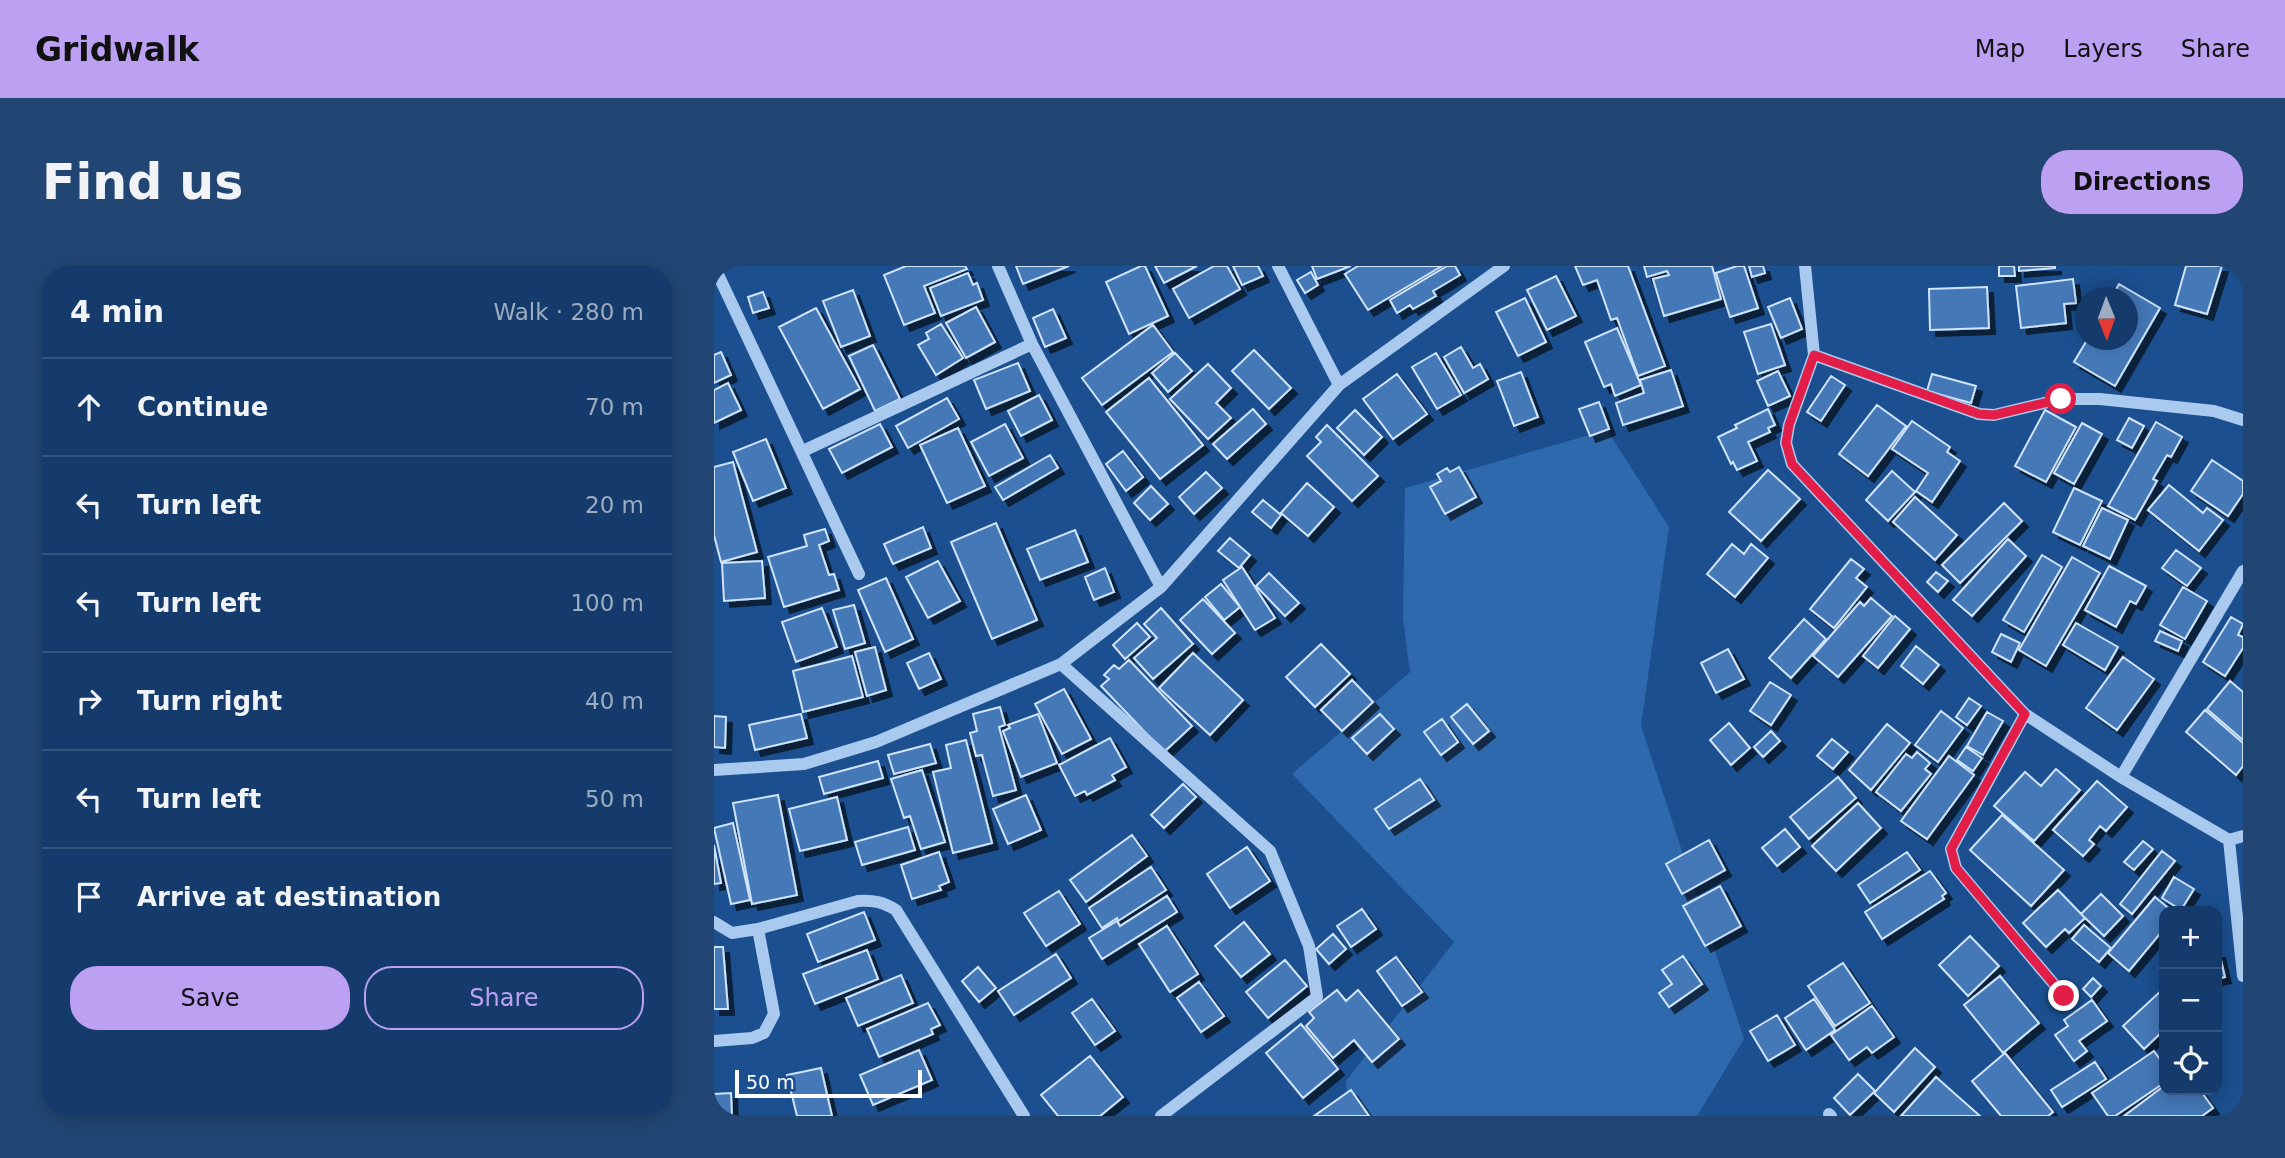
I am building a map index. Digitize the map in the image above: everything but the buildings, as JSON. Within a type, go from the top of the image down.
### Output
[{"type":"street","points":[[714,266],[859,574]]},
{"type":"street","points":[[998,266],[1032,344],[1161,587]]},
{"type":"street","points":[[1279,266],[1339,385]]},
{"type":"street","points":[[714,770],[804,764],[876,742],[1061,664],[1161,587],[1339,385],[1504,266]]},
{"type":"street","points":[[1805,266],[1814,355],[1789,425],[1786,443],[1792,464],[2025,714],[2121,777],[2230,840],[2243,836]]},
{"type":"street","points":[[803,451],[1032,344]]},
{"type":"street","points":[[1814,355],[1979,414],[1994,415],[2061,399],[2100,399],[2214,411],[2243,420]]},
{"type":"street","points":[[2121,777],[2243,571]]},
{"type":"street","points":[[1061,664],[1270,851],[1309,946],[1317,997],[1161,1116]]},
{"type":"street","points":[[2025,714],[1951,849],[1956,868],[2064,996]]},
{"type":"street","points":[[2230,840],[2243,976]]},
{"type":"street","points":[[714,922],[732,933],[758,929],[858,901],[873,900],[896,910],[1024,1116]]},
{"type":"street","points":[[714,1041],[752,1038],[764,1033],[774,1014],[758,929]]},
{"type":"shaded area","points":[[1607,430],[1669,527],[1641,726],[1744,1039],[1697,1116],[1349,1116],[1346,1081],[1454,942],[1292,774],[1410,672],[1403,618],[1405,488]]},
{"type":"route","points":[[2061,399],[1994,415],[1979,414],[1814,355],[1789,425],[1786,443],[1792,464],[2025,714],[1951,849],[1956,868],[2064,996]]}]
